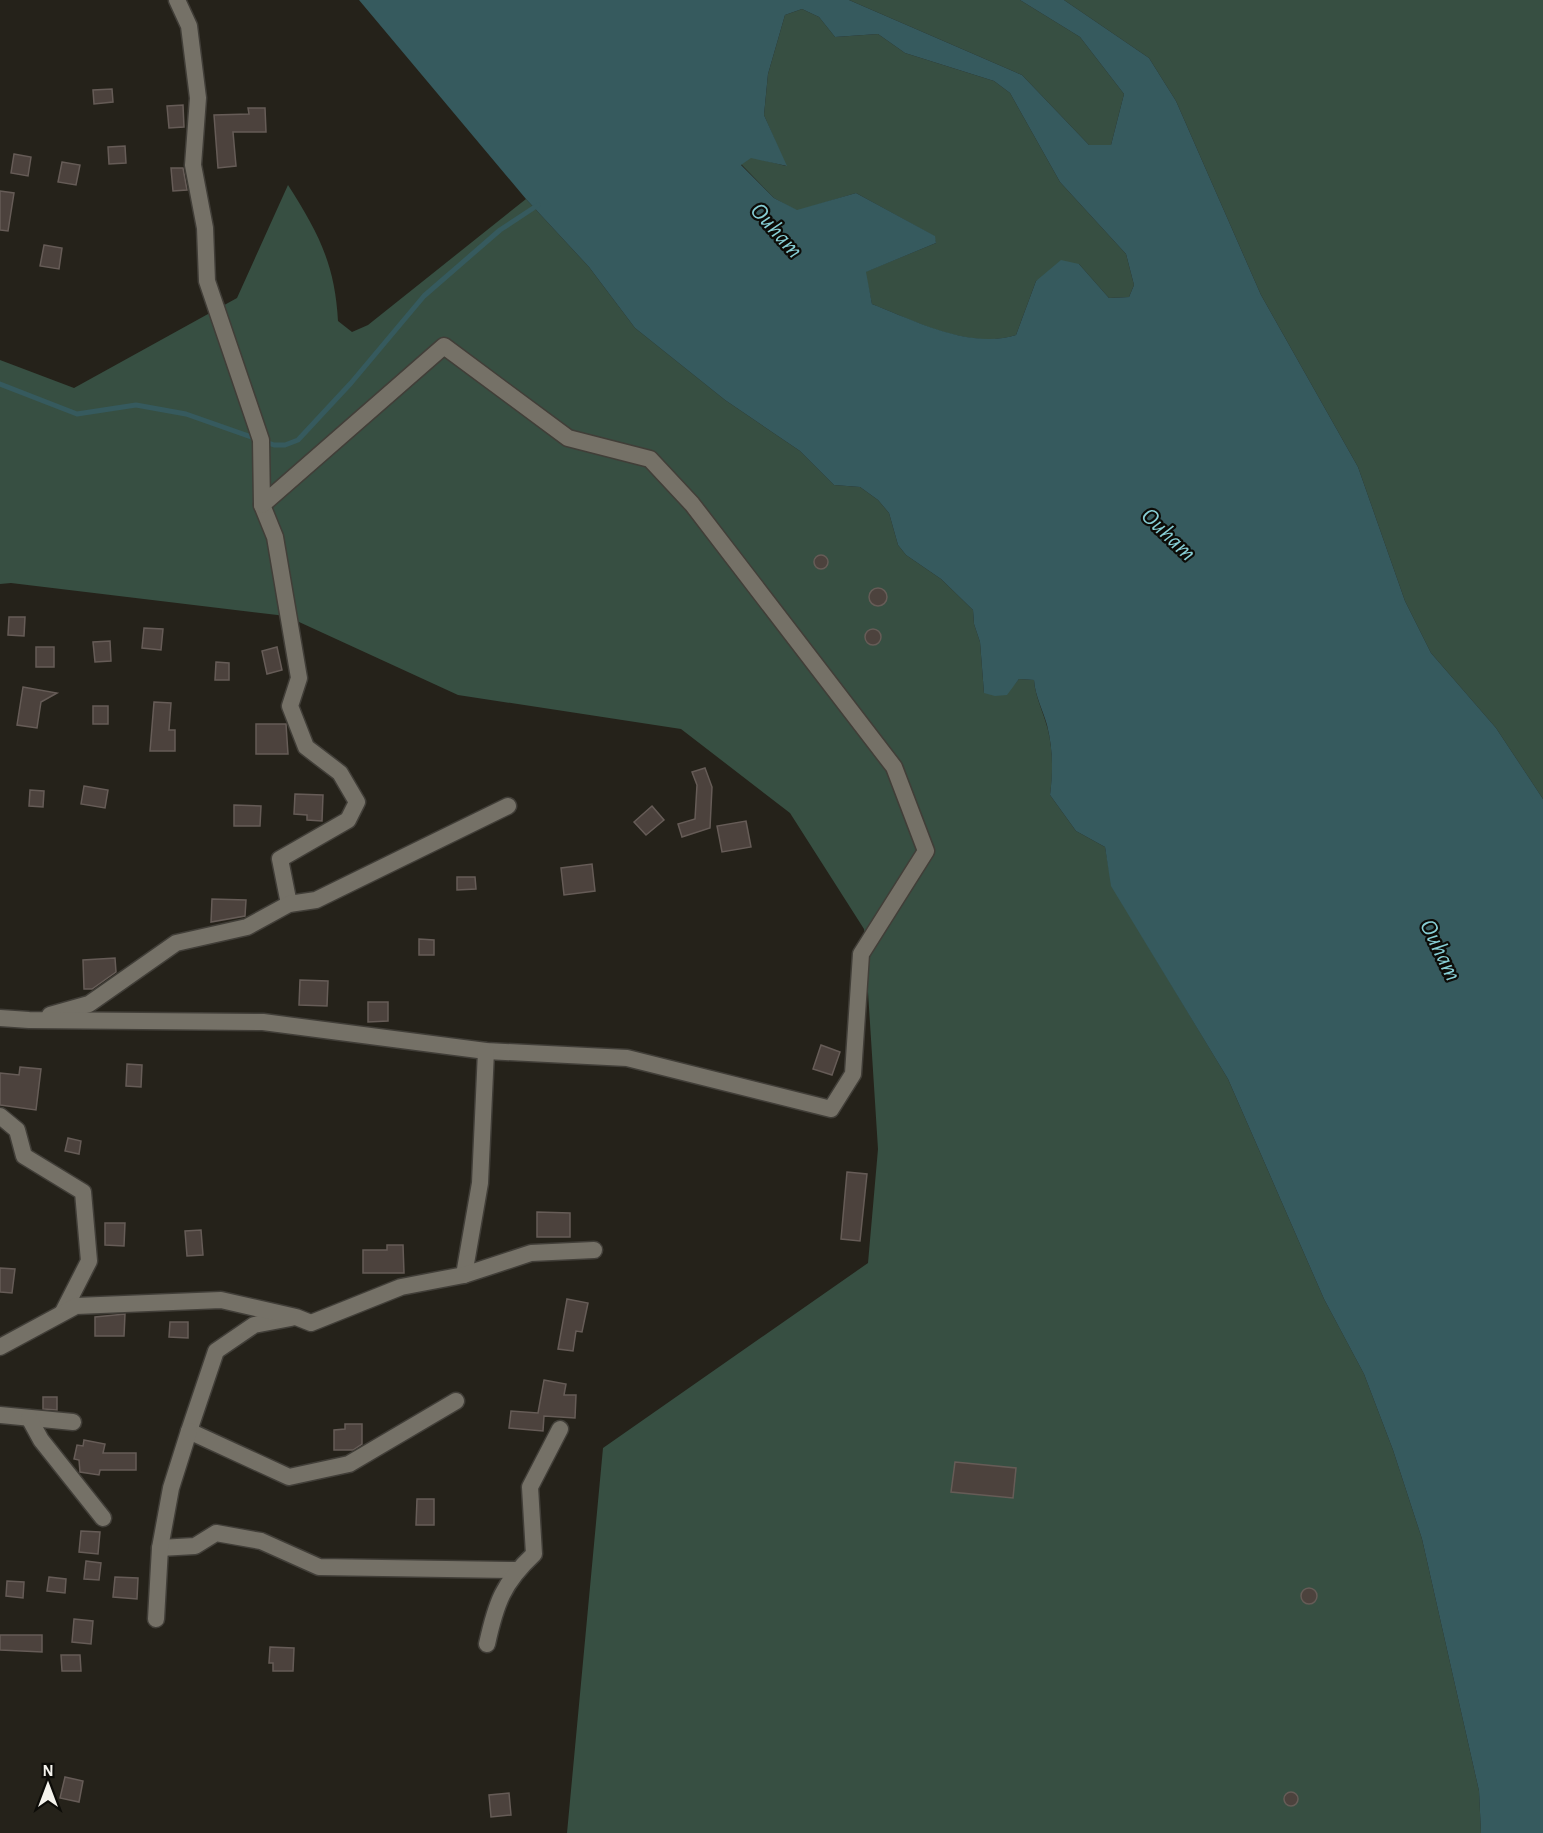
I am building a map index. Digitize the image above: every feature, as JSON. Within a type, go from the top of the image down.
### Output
[{"type":"street","points":[[177,0],[189,26],[198,98],[193,165],[205,228],[207,281],[261,440],[262,505],[275,537],[299,678],[290,706],[306,747],[340,773],[357,802],[348,820],[280,859],[289,904]]},
{"type":"street","points":[[0,1018],[263,1022],[486,1051],[627,1058],[831,1109],[853,1074],[861,954],[926,851],[894,767],[692,504],[650,459],[568,438],[444,346],[262,505]]},
{"type":"street","points":[[29,1020],[89,1004],[176,943],[247,927],[289,904],[316,900],[508,806]]},
{"type":"street","points":[[464,1275],[480,1184],[486,1051]]},
{"type":"street","points":[[0,1116],[17,1130],[24,1156],[83,1192],[89,1261],[61,1315]]},
{"type":"street","points":[[0,1347],[76,1306],[221,1300],[296,1317],[310,1323],[401,1287],[464,1275],[531,1253],[594,1250]]},
{"type":"street","points":[[156,1619],[160,1548],[171,1488],[216,1351],[254,1325],[296,1317]]},
{"type":"street","points":[[189,1431],[289,1477],[349,1464],[456,1401]]},
{"type":"street","points":[[0,1415],[73,1422]]},
{"type":"street","points":[[29,1418],[41,1440],[103,1518]]},
{"type":"street","points":[[487,1644],[496,1604],[516,1570],[534,1554],[530,1487],[560,1429]]},
{"type":"street","points":[[160,1548],[195,1546],[216,1533],[261,1541],[319,1567],[516,1570]]},
{"type":"green space","points":[[849,0],[1020,0],[1080,37],[1124,94],[1111,145],[1089,145],[1022,75]]},
{"type":"green space","points":[[1064,0],[1543,0],[1543,799],[1496,728],[1431,653],[1405,601],[1358,467],[1261,295],[1176,101],[1149,58]]},
{"type":"green space","points":[[802,9],[819,17],[835,37],[878,34],[905,53],[994,81],[1010,93],[1060,182],[1126,254],[1134,285],[1129,297],[1109,298],[1079,264],[1036,281],[1016,335],[998,339],[979,339],[942,332],[872,304],[865,272],[936,243],[934,236],[856,193],[797,211],[774,198],[741,164],[751,157],[786,166],[764,115],[768,74],[785,15]]},
{"type":"green space","points":[[288,185],[308,218],[329,265],[338,321],[352,332],[368,325],[526,199],[589,267],[635,328],[725,400],[800,451],[834,485],[860,487],[878,500],[889,513],[898,545],[906,555],[941,579],[973,610],[974,624],[980,642],[984,693],[1013,686],[1019,679],[1034,680],[1051,746],[1050,795],[1076,831],[1105,847],[1112,886],[1228,1079],[1324,1299],[1364,1374],[1393,1450],[1422,1539],[1479,1791],[1481,1833],[567,1833],[603,1448],[868,1263],[878,1149],[864,929],[790,813],[681,729],[458,695],[286,616],[11,583],[0,584],[0,360],[74,388],[237,298]]},
{"type":"water","name":"Ouham","points":[[359,0],[849,0],[1022,75],[1089,145],[1111,145],[1124,94],[1080,37],[1020,0],[1064,0],[1149,58],[1176,101],[1261,295],[1358,467],[1405,601],[1431,653],[1496,728],[1543,799],[1543,1833],[1481,1833],[1479,1791],[1422,1539],[1393,1450],[1364,1374],[1324,1299],[1228,1079],[1111,886],[1105,847],[1076,831],[1050,795],[1052,769],[1050,743],[1034,680],[1019,679],[1007,695],[995,696],[984,693],[980,642],[974,624],[973,610],[941,579],[906,555],[898,545],[889,513],[878,500],[860,487],[834,485],[800,451],[725,400],[635,328],[589,267],[526,199]],"holes":[[[802,9],[819,17],[835,37],[878,34],[905,53],[994,81],[1010,93],[1060,182],[1126,254],[1134,285],[1129,297],[1109,298],[1079,264],[1061,260],[1036,281],[1016,335],[999,339],[980,339],[942,331],[872,304],[866,272],[936,243],[935,236],[856,193],[797,210],[774,198],[741,165],[751,158],[787,166],[764,115],[768,74],[785,15]]]},
{"type":"building","points":[[112,89],[113,102],[94,104],[93,90]]},
{"type":"building","points":[[183,105],[184,127],[169,128],[167,106]]},
{"type":"building","points":[[248,108],[265,108],[266,132],[233,132],[236,166],[218,168],[214,115],[249,114]]},
{"type":"building","points":[[125,146],[126,163],[109,164],[108,147]]},
{"type":"building","points":[[14,154],[31,157],[28,176],[11,173]]},
{"type":"building","points":[[62,162],[80,165],[76,185],[58,182]]},
{"type":"building","points":[[171,168],[183,168],[187,190],[173,191]]},
{"type":"building","points":[[0,191],[14,193],[8,231],[0,230]]},
{"type":"building","points":[[44,245],[62,248],[59,269],[40,266]]},
{"type":"building","points":[[821,555],[826,557],[828,562],[826,567],[821,569],[816,567],[814,562],[816,557]]},
{"type":"building","points":[[878,588],[884,591],[887,597],[884,603],[878,606],[872,603],[869,597],[872,591]]},
{"type":"building","points":[[9,617],[25,617],[24,636],[8,635]]},
{"type":"building","points":[[144,628],[163,629],[161,650],[142,648]]},
{"type":"building","points":[[873,629],[879,631],[881,637],[879,643],[873,645],[867,643],[865,637],[867,631]]},
{"type":"building","points":[[110,641],[111,661],[95,662],[93,642]]},
{"type":"building","points":[[36,647],[54,647],[54,667],[36,667]]},
{"type":"building","points":[[277,647],[282,670],[267,674],[262,651]]},
{"type":"building","points":[[216,662],[229,663],[229,680],[215,680]]},
{"type":"building","points":[[23,687],[57,693],[41,702],[37,728],[17,725]]},
{"type":"building","points":[[154,702],[171,703],[169,730],[175,730],[175,751],[150,751]]},
{"type":"building","points":[[93,706],[108,706],[108,724],[93,724]]},
{"type":"building","points":[[256,724],[286,724],[288,754],[256,754]]},
{"type":"building","points":[[705,768],[712,787],[710,828],[682,837],[678,824],[695,819],[697,785],[692,772]]},
{"type":"building","points":[[84,786],[108,790],[105,808],[81,804]]},
{"type":"building","points":[[30,790],[44,791],[43,807],[29,806]]},
{"type":"building","points":[[295,794],[323,795],[322,821],[307,820],[307,815],[294,814]]},
{"type":"building","points":[[234,805],[261,806],[260,826],[234,826]]},
{"type":"building","points":[[652,806],[664,820],[646,835],[634,822]]},
{"type":"building","points":[[746,821],[751,847],[722,852],[717,826]]},
{"type":"building","points":[[592,864],[595,891],[564,895],[561,868]]},
{"type":"building","points":[[457,877],[475,877],[476,889],[457,890]]},
{"type":"building","points":[[212,899],[246,900],[245,916],[211,922]]},
{"type":"building","points":[[419,939],[434,940],[434,955],[419,955]]},
{"type":"building","points":[[115,958],[116,972],[92,989],[84,989],[83,960]]},
{"type":"building","points":[[300,980],[328,981],[327,1006],[299,1005]]},
{"type":"building","points":[[368,1002],[388,1002],[388,1021],[368,1022]]},
{"type":"building","points":[[821,1045],[840,1052],[832,1075],[813,1069]]},
{"type":"building","points":[[127,1064],[142,1065],[141,1087],[126,1086]]},
{"type":"building","points":[[20,1067],[41,1069],[36,1110],[0,1105],[0,1073],[19,1075]]},
{"type":"building","points":[[68,1138],[81,1141],[79,1154],[65,1151]]},
{"type":"building","points":[[847,1172],[867,1174],[860,1241],[841,1239]]},
{"type":"building","points":[[537,1212],[570,1213],[570,1237],[537,1237]]},
{"type":"building","points":[[105,1223],[125,1223],[124,1246],[105,1245]]},
{"type":"building","points":[[201,1230],[203,1255],[187,1256],[185,1231]]},
{"type":"building","points":[[387,1245],[403,1245],[404,1273],[363,1273],[363,1250],[387,1250]]},
{"type":"building","points":[[0,1268],[15,1269],[12,1293],[0,1292]]},
{"type":"building","points":[[567,1299],[588,1303],[582,1332],[576,1331],[573,1351],[558,1349]]},
{"type":"building","points":[[125,1314],[124,1336],[95,1336],[95,1317]]},
{"type":"building","points":[[170,1322],[188,1322],[188,1338],[169,1337]]},
{"type":"building","points":[[544,1380],[566,1384],[564,1395],[576,1395],[575,1418],[544,1416],[543,1431],[509,1428],[511,1411],[538,1413]]},
{"type":"building","points":[[43,1397],[57,1397],[57,1410],[43,1409]]},
{"type":"building","points":[[345,1424],[362,1424],[362,1444],[353,1450],[334,1450],[334,1430],[345,1429]]},
{"type":"building","points":[[84,1440],[105,1444],[103,1453],[136,1453],[136,1470],[100,1470],[99,1475],[80,1472],[79,1460],[74,1459],[77,1445],[83,1446]]},
{"type":"building","points":[[955,1462],[1016,1468],[1013,1498],[951,1492]]},
{"type":"building","points":[[417,1499],[434,1499],[434,1525],[416,1525]]},
{"type":"building","points":[[81,1531],[100,1532],[98,1554],[79,1552]]},
{"type":"building","points":[[86,1561],[101,1563],[99,1580],[84,1579]]},
{"type":"building","points":[[49,1577],[66,1579],[65,1593],[47,1591]]},
{"type":"building","points":[[115,1577],[138,1578],[137,1599],[113,1597]]},
{"type":"building","points":[[7,1581],[24,1582],[23,1598],[6,1596]]},
{"type":"building","points":[[1306,1588],[1312,1588],[1317,1596],[1315,1602],[1306,1604],[1301,1599],[1301,1593]]},
{"type":"building","points":[[74,1619],[93,1621],[91,1644],[72,1642]]},
{"type":"building","points":[[0,1635],[42,1635],[42,1652],[0,1650]]},
{"type":"building","points":[[270,1647],[294,1648],[293,1671],[273,1671],[273,1663],[269,1663]]},
{"type":"building","points":[[61,1655],[80,1655],[81,1671],[62,1671]]},
{"type":"building","points":[[65,1777],[83,1781],[79,1802],[60,1798]]},
{"type":"building","points":[[1288,1792],[1294,1792],[1298,1799],[1294,1806],[1288,1806],[1284,1802],[1284,1796]]},
{"type":"building","points":[[509,1793],[511,1815],[491,1817],[489,1795]]},
{"type":"waterway","points":[[0,384],[77,414],[136,405],[186,414],[274,445],[285,445],[298,440],[351,383],[424,296],[500,230],[538,205]]}]
